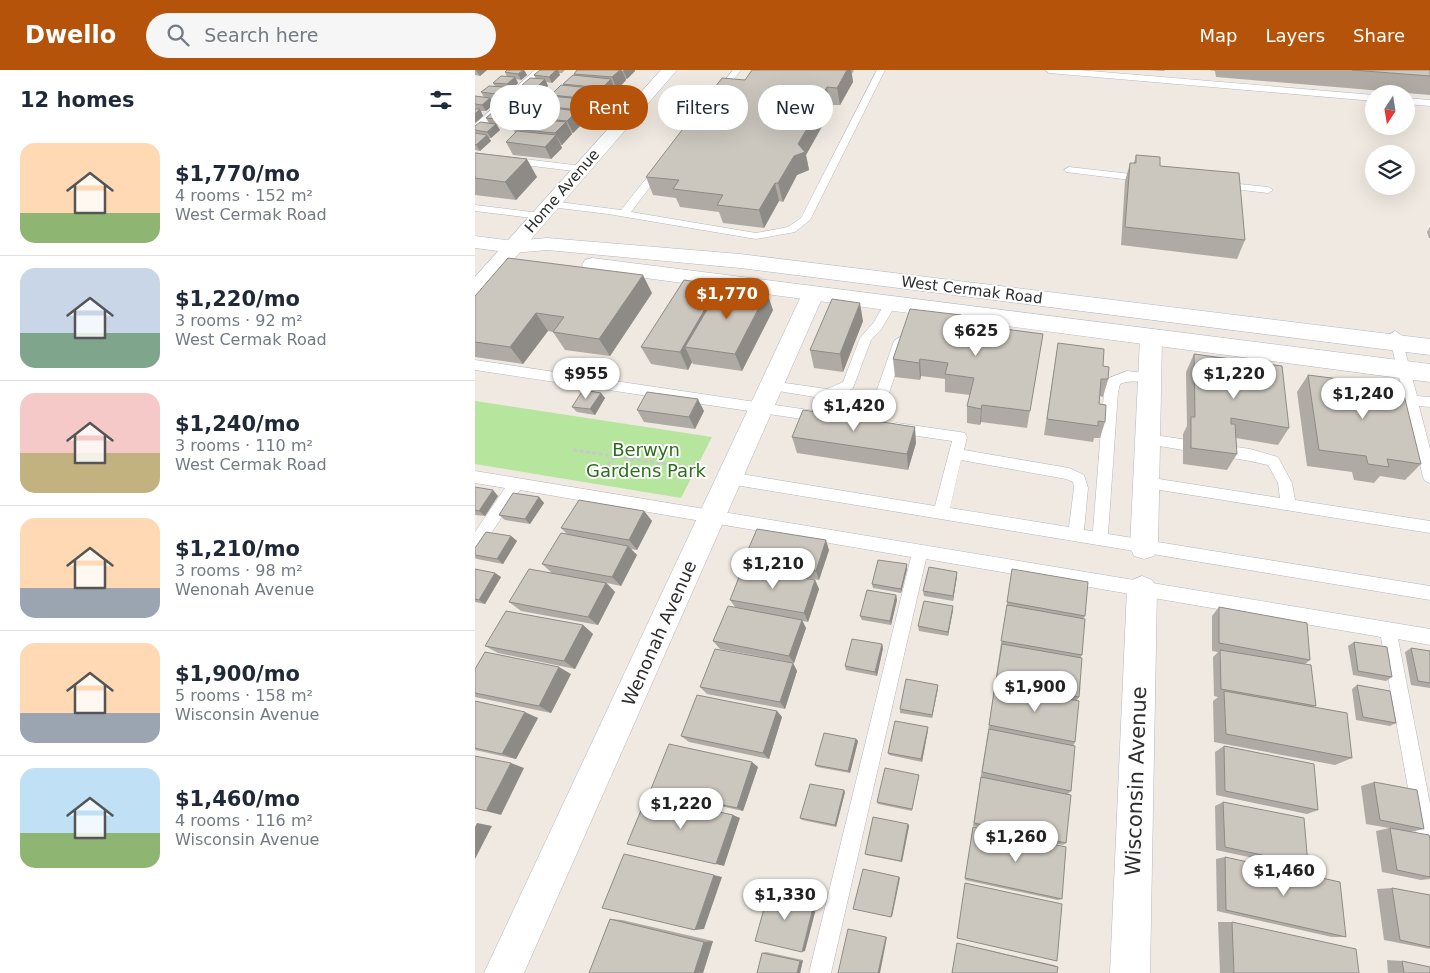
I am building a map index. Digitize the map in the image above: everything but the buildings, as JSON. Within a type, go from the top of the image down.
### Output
[{"type":"main road","name":"Home Avenue","points":[[475,290],[669,70]]},
{"type":"main road","name":"West Cermak Road","points":[[475,242],[513,247],[547,244],[740,261],[1396,339],[1430,347]]},
{"type":"main road","name":"West Cermak Road","points":[[513,247],[536,258],[890,304],[910,311],[1151,338],[1430,373]]},
{"type":"main road","name":"Wenonah Avenue","points":[[504,973],[813,294]]},
{"type":"main road","points":[[1144,547],[1151,338]]},
{"type":"main road","name":"Wisconsin Avenue","points":[[1130,973],[1142,589]]},
{"type":"lane","points":[[475,128],[540,70]]},
{"type":"lane","points":[[725,85],[737,70]]},
{"type":"lane","points":[[475,208],[624,213],[756,236],[778,234],[799,226],[805,220],[881,70]]},
{"type":"lane","points":[[1049,70],[1365,97]]},
{"type":"lane","points":[[1415,102],[1430,103]]},
{"type":"lane","points":[[475,156],[582,169]]},
{"type":"lane","points":[[624,213],[666,160]]},
{"type":"lane","points":[[1069,170],[1131,177]]},
{"type":"lane","points":[[1212,184],[1268,190]]},
{"type":"lane","points":[[475,365],[766,397],[827,394],[837,392],[848,385],[866,338],[878,325],[890,304]]},
{"type":"lane","points":[[903,333],[867,423],[960,437],[941,513]]},
{"type":"lane","points":[[1396,339],[1430,477]]},
{"type":"lane","points":[[1100,540],[1111,392],[1114,381],[1127,376],[1149,377]]},
{"type":"lane","points":[[766,397],[833,418]]},
{"type":"lane","points":[[1411,400],[1430,402]]},
{"type":"lane","points":[[1147,439],[1273,460],[1285,483],[1288,505]]},
{"type":"lane","points":[[956,454],[1069,474],[1079,478],[1081,488],[1075,536]]},
{"type":"lane","points":[[475,477],[1430,637]]},
{"type":"lane","points":[[729,478],[1430,593]]},
{"type":"lane","points":[[1146,483],[1430,527]]},
{"type":"lane","points":[[475,546],[517,484]]},
{"type":"lane","points":[[820,973],[920,552]]},
{"type":"lane","points":[[1388,630],[1430,855]]},
{"type":"path","points":[[573,450],[701,469]]},
{"type":"green space","name":"Berwyn Gardens Park","points":[[475,401],[712,437],[681,498],[475,464]]}]
